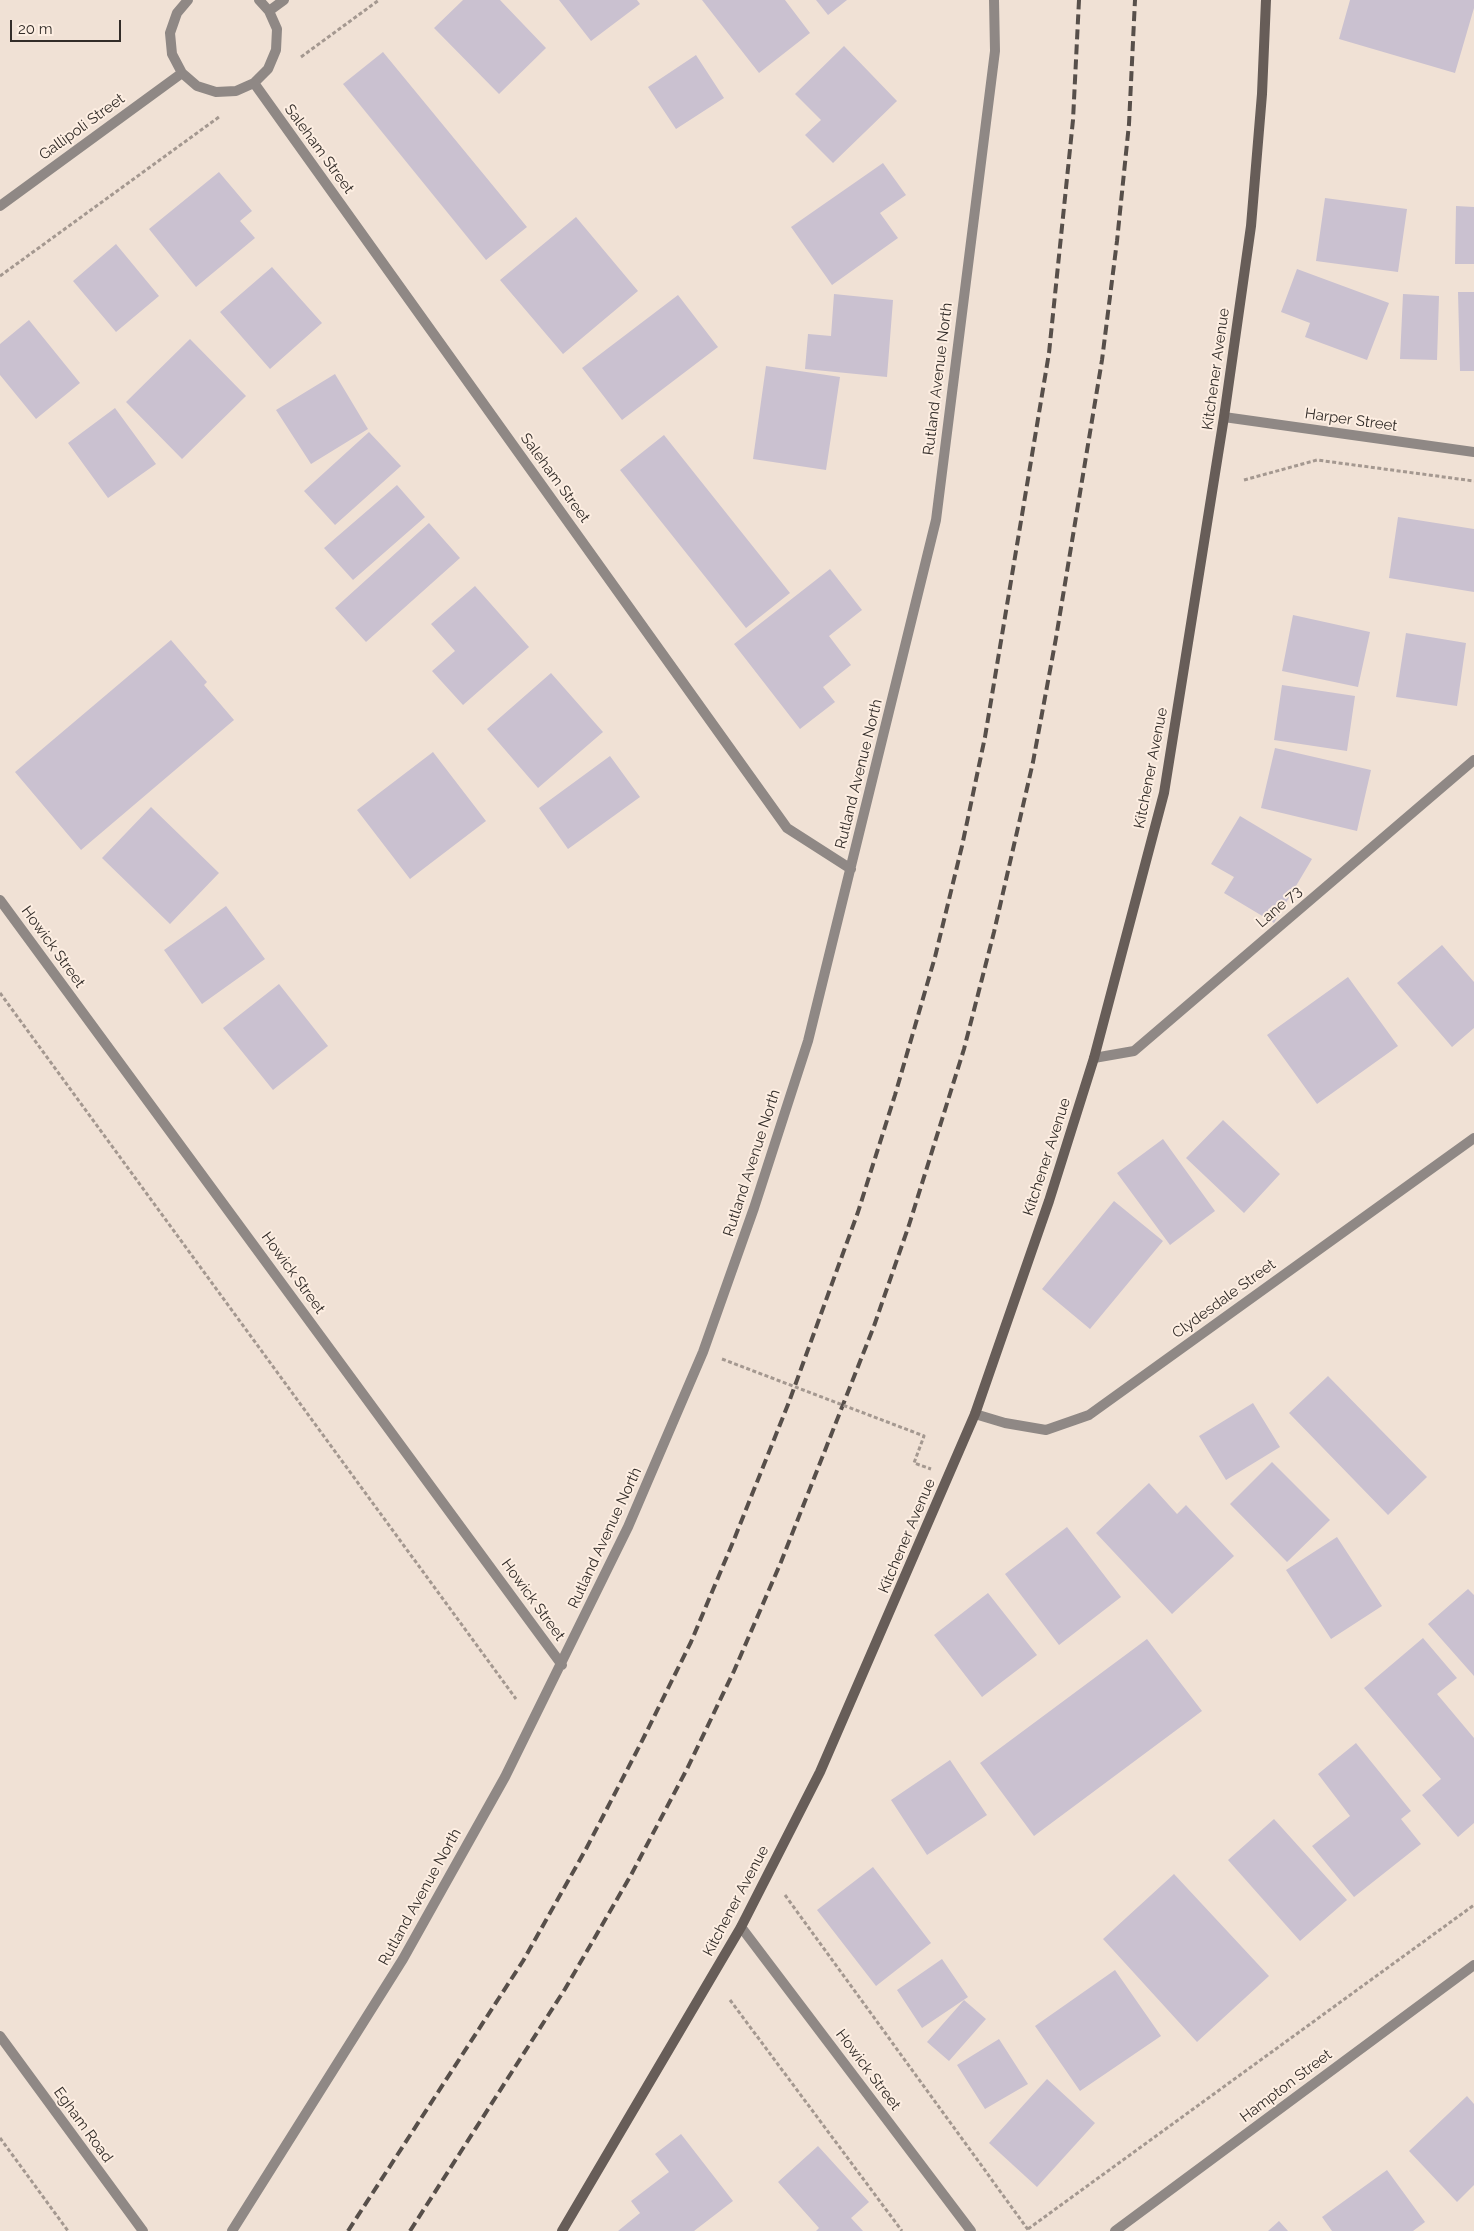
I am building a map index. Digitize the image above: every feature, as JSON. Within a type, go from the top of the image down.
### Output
[{"type":"street","points":[[188,0],[177,13],[170,33],[172,54],[182,73],[197,86],[216,92],[236,91],[256,86],[268,69],[276,50],[276,30],[269,11],[259,0]]},
{"type":"street","points":[[269,11],[284,0]]},
{"type":"street","name":"Rutland Avenue North","points":[[232,2231],[403,1959],[505,1777],[562,1665],[628,1527],[703,1352],[754,1208],[808,1042],[936,520],[995,51],[994,0]]},
{"type":"street","name":"Kitchener Avenue","points":[[562,2231],[741,1928],[820,1772],[946,1485],[975,1414],[1049,1201],[1094,1058],[1164,793],[1224,417],[1251,226],[1262,94],[1266,0]]},
{"type":"street","name":"Gallipoli Street","points":[[0,206],[182,73]]},
{"type":"street","name":"Saleham Street","points":[[256,86],[787,828],[851,869]]},
{"type":"street","name":"Harper Street","points":[[1224,417],[1474,452]]},
{"type":"street","name":"Lane 73","points":[[1094,1058],[1134,1051],[1474,760]]},
{"type":"street","name":"Howick Street","points":[[0,900],[562,1665]]},
{"type":"street","name":"Clydesdale Street","points":[[975,1414],[1005,1423],[1046,1430],[1089,1415],[1474,1138]]},
{"type":"street","name":"Howick Street","points":[[741,1928],[971,2231]]},
{"type":"street","name":"Hampton Street","points":[[1115,2231],[1474,1965]]},
{"type":"street","name":"Egham Road","points":[[0,2036],[143,2231]]},
{"type":"path","points":[[296,61],[379,0]]},
{"type":"path","points":[[0,276],[256,86]]},
{"type":"path","points":[[1244,480],[1317,460],[1474,481]]},
{"type":"path","points":[[0,993],[517,1701]]},
{"type":"path","points":[[722,1359],[924,1436],[914,1463],[931,1469]]},
{"type":"path","points":[[785,1895],[1029,2230],[1474,1906]]},
{"type":"path","points":[[730,2000],[902,2231]]},
{"type":"path","points":[[0,2138],[68,2231]]},
{"type":"building","points":[[463,0],[500,0],[546,48],[499,94],[434,28]]},
{"type":"building","points":[[559,0],[637,0],[640,4],[591,41]]},
{"type":"building","points":[[702,0],[785,0],[810,33],[759,73]]},
{"type":"building","points":[[816,0],[847,0],[828,15]]},
{"type":"building","points":[[1350,0],[1474,0],[1474,8],[1455,73],[1339,39]]},
{"type":"building","points":[[844,46],[897,101],[833,163],[805,135],[821,120],[795,94]]},
{"type":"building","points":[[383,52],[527,227],[486,260],[343,84]]},
{"type":"building","points":[[696,55],[724,98],[676,129],[648,87]]},
{"type":"building","points":[[883,163],[906,195],[880,213],[898,238],[832,285],[791,227]]},
{"type":"building","points":[[219,172],[252,211],[240,221],[255,238],[196,287],[149,229]]},
{"type":"building","points":[[1325,198],[1407,209],[1398,272],[1316,261]]},
{"type":"building","points":[[1456,206],[1474,207],[1474,264],[1455,264]]},
{"type":"building","points":[[576,217],[638,291],[563,354],[500,280]]},
{"type":"building","points":[[116,244],[159,296],[116,332],[73,281]]},
{"type":"building","points":[[272,267],[322,323],[270,369],[220,312]]},
{"type":"building","points":[[1297,269],[1389,303],[1367,360],[1305,337],[1310,323],[1281,312]]},
{"type":"building","points":[[1458,292],[1474,292],[1474,371],[1460,371]]},
{"type":"building","points":[[834,294],[893,300],[887,377],[805,369],[808,334],[831,336]]},
{"type":"building","points":[[1403,294],[1439,296],[1437,360],[1400,359]]},
{"type":"building","points":[[678,295],[718,347],[622,420],[582,368]]},
{"type":"building","points":[[29,320],[80,383],[36,419],[0,375],[0,344]]},
{"type":"building","points":[[190,339],[246,396],[182,459],[126,402]]},
{"type":"building","points":[[766,366],[840,377],[826,470],[753,459]]},
{"type":"building","points":[[335,374],[368,429],[311,464],[276,410]]},
{"type":"building","points":[[115,408],[156,464],[108,498],[68,443]]},
{"type":"building","points":[[369,432],[401,466],[335,525],[304,491]]},
{"type":"building","points":[[664,435],[790,593],[746,628],[620,470]]},
{"type":"building","points":[[397,485],[425,517],[353,580],[324,548]]},
{"type":"building","points":[[1398,517],[1474,529],[1474,592],[1389,578]]},
{"type":"building","points":[[429,523],[460,558],[366,642],[335,608]]},
{"type":"building","points":[[830,569],[862,610],[829,636],[851,665],[823,687],[835,702],[800,729],[734,644]]},
{"type":"building","points":[[475,586],[529,647],[463,705],[432,671],[455,651],[431,624]]},
{"type":"building","points":[[1293,615],[1370,632],[1358,687],[1282,671]]},
{"type":"building","points":[[1406,633],[1466,643],[1457,706],[1396,697]]},
{"type":"building","points":[[171,640],[207,682],[204,685],[234,720],[81,850],[15,772]]},
{"type":"building","points":[[551,673],[603,732],[538,788],[487,729]]},
{"type":"building","points":[[1282,685],[1355,696],[1347,751],[1274,740]]},
{"type":"building","points":[[1275,748],[1371,770],[1357,831],[1261,808]]},
{"type":"building","points":[[433,752],[486,821],[410,879],[357,810]]},
{"type":"building","points":[[610,756],[640,797],[568,849],[539,808]]},
{"type":"building","points":[[151,807],[219,873],[170,924],[102,858]]},
{"type":"building","points":[[1240,816],[1312,859],[1274,923],[1224,893],[1234,877],[1211,864]]},
{"type":"building","points":[[226,906],[265,959],[202,1004],[164,950]]},
{"type":"building","points":[[1442,945],[1474,982],[1474,1028],[1452,1047],[1397,983]]},
{"type":"building","points":[[1348,977],[1398,1046],[1317,1104],[1267,1035]]},
{"type":"building","points":[[279,984],[328,1046],[273,1090],[223,1028]]},
{"type":"building","points":[[1223,1120],[1280,1174],[1244,1213],[1186,1158]]},
{"type":"building","points":[[1163,1139],[1215,1211],[1170,1245],[1117,1173]]},
{"type":"building","points":[[1114,1201],[1163,1241],[1090,1329],[1042,1289]]},
{"type":"building","points":[[1328,1376],[1427,1477],[1388,1515],[1289,1413]]},
{"type":"building","points":[[1253,1403],[1280,1447],[1226,1480],[1199,1436]]},
{"type":"building","points":[[1272,1462],[1330,1520],[1287,1562],[1230,1504]]},
{"type":"building","points":[[1149,1483],[1177,1514],[1186,1505],[1234,1556],[1172,1614],[1096,1533]]},
{"type":"building","points":[[1067,1527],[1121,1597],[1059,1645],[1005,1574]]},
{"type":"building","points":[[1337,1537],[1382,1606],[1331,1639],[1286,1570]]},
{"type":"building","points":[[1468,1589],[1474,1595],[1474,1676],[1428,1624]]},
{"type":"building","points":[[988,1593],[1037,1655],[982,1697],[934,1635]]},
{"type":"building","points":[[1423,1638],[1457,1678],[1437,1694],[1474,1738],[1474,1823],[1458,1837],[1422,1795],[1441,1779],[1364,1688]]},
{"type":"building","points":[[1147,1639],[1202,1711],[1034,1836],[980,1763]]},
{"type":"building","points":[[1356,1743],[1411,1811],[1401,1819],[1421,1844],[1354,1897],[1312,1846],[1350,1816],[1318,1774]]},
{"type":"building","points":[[950,1760],[987,1815],[927,1855],[891,1800]]},
{"type":"building","points":[[1274,1819],[1347,1900],[1300,1941],[1228,1860]]},
{"type":"building","points":[[873,1867],[931,1943],[876,1986],[817,1910]]},
{"type":"building","points":[[1174,1874],[1269,1976],[1197,2042],[1103,1939]]},
{"type":"building","points":[[942,1959],[968,1997],[922,2028],[897,1990]]},
{"type":"building","points":[[1115,1970],[1161,2036],[1080,2091],[1035,2026]]},
{"type":"building","points":[[964,2000],[986,2019],[949,2061],[927,2042]]},
{"type":"building","points":[[999,2039],[1028,2084],[985,2109],[957,2065]]},
{"type":"building","points":[[1047,2079],[1095,2123],[1037,2187],[989,2143]]},
{"type":"building","points":[[1467,2096],[1474,2104],[1474,2185],[1457,2202],[1409,2151]]},
{"type":"building","points":[[681,2134],[733,2201],[694,2231],[618,2231],[640,2213],[631,2201],[669,2172],[655,2154]]},
{"type":"building","points":[[818,2146],[869,2202],[851,2218],[863,2231],[816,2231],[819,2228],[778,2182]]},
{"type":"building","points":[[1387,2170],[1425,2222],[1413,2231],[1332,2231],[1322,2217]]},
{"type":"building","points":[[1279,2221],[1288,2231],[1268,2231]]},
{"type":"railway","points":[[348,2231],[523,1961],[586,1849],[640,1745],[691,1642],[733,1542],[789,1402],[858,1212],[895,1095],[935,957],[962,846],[985,737],[1049,353],[1073,120],[1079,0]]},
{"type":"railway","points":[[410,2231],[565,1989],[631,1875],[687,1769],[734,1671],[781,1562],[874,1326],[909,1225],[964,1049],[994,932],[1033,762],[1056,638],[1102,360],[1117,241],[1129,124],[1135,0]]}]
